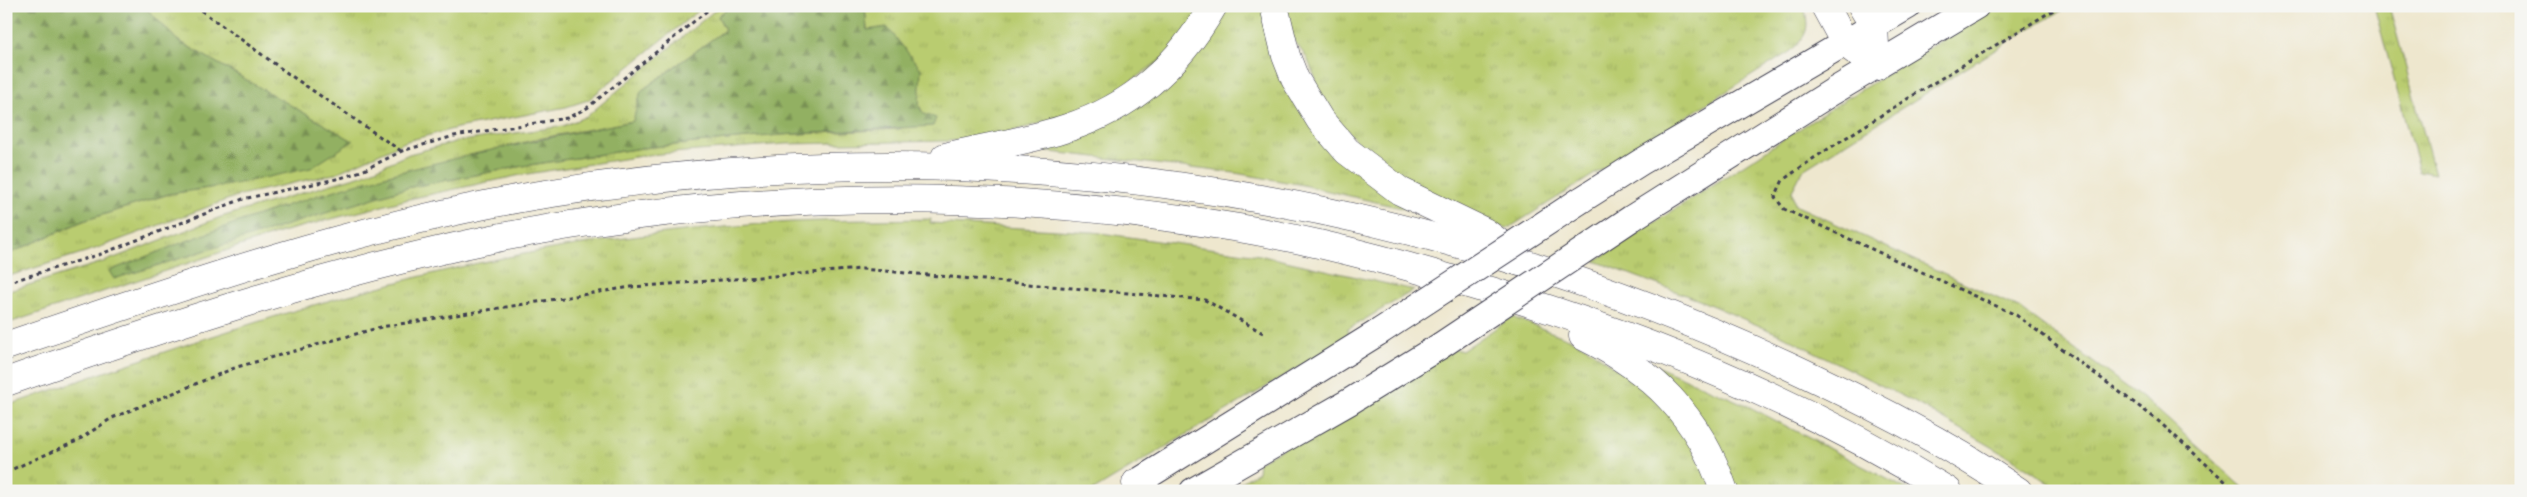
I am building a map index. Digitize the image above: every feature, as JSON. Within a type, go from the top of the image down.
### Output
[{"type":"highway","points":[[914,165],[1067,128],[1118,106],[1159,76],[1180,55],[1198,32],[1213,6]]},
{"type":"highway","points":[[1274,6],[1286,56],[1295,79],[1320,120],[1348,151],[1400,191],[1484,232],[1531,266]]},
{"type":"highway","points":[[1825,6],[1845,43],[1876,66]]},
{"type":"highway","points":[[1868,16],[1876,66]]},
{"type":"highway","points":[[6,346],[288,254],[422,218],[531,196],[703,174],[846,166],[914,165],[979,167],[1171,184],[1262,198],[1428,235],[1531,266],[1670,314],[1739,343],[1838,389],[1927,437],[2018,491]]},
{"type":"highway","points":[[6,382],[252,301],[429,253],[504,237],[670,212],[820,201],[977,202],[1078,208],[1165,216],[1242,228],[1337,248],[1414,267],[1554,310],[1663,348],[1798,408],[1898,460],[1948,491]]},
{"type":"highway","points":[[1554,310],[1579,334],[1616,352],[1640,370],[1676,402],[1718,471],[1724,491]]},
{"type":"main road","points":[[1139,488],[1641,162],[1845,43],[1868,16],[1908,6]]},
{"type":"main road","points":[[1193,491],[1349,402],[1440,346],[1731,154],[1976,6]]},
{"type":"path","points":[[195,6],[290,75],[402,152]]},
{"type":"path","points":[[6,283],[101,254],[243,199],[341,178],[364,170],[402,152],[454,136],[566,118],[587,108],[713,6]]},
{"type":"path","points":[[2060,6],[1899,104],[1806,164],[1783,180],[1775,197],[1784,209],[2016,316],[2156,418],[2236,491]]},
{"type":"path","points":[[6,472],[77,441],[112,418],[237,367],[381,328],[631,287],[862,269],[1205,300],[1263,332]]},
{"type":"green space","points":[[6,6],[144,6],[177,40],[353,141],[311,168],[235,184],[169,194],[83,221],[6,255]]},
{"type":"green space","points":[[144,6],[704,6],[588,100],[566,107],[457,128],[407,141],[334,174],[240,195],[95,249],[6,277],[6,255],[83,221],[169,194],[235,184],[352,141],[177,40]]},
{"type":"green space","points":[[720,6],[731,6],[718,16],[725,30],[641,91],[634,121],[542,138],[385,176],[270,229],[406,188],[523,166],[642,148],[780,135],[900,129],[924,114],[918,98],[921,69],[867,30],[865,6],[1203,6],[1174,50],[1091,110],[990,137],[951,141],[785,144],[648,155],[521,175],[413,198],[285,231],[6,324],[6,292],[106,261],[221,217],[362,175],[409,154],[455,142],[563,126],[587,116]]},
{"type":"green space","points":[[731,6],[865,6],[867,30],[887,27],[921,69],[919,107],[924,114],[936,118],[933,126],[780,135],[642,148],[523,166],[406,188],[114,279],[109,271],[177,244],[315,196],[478,153],[633,121],[641,91],[725,30],[718,16]]},
{"type":"green space","points":[[1224,6],[1264,6],[1275,46],[1406,209],[1298,184],[1235,173],[1034,150],[1072,136]]},
{"type":"green space","points":[[1286,6],[1804,6],[1807,27],[1804,36],[1791,51],[1507,229],[1464,214],[1381,168],[1308,87],[1317,82],[1307,58],[1292,38]]},
{"type":"green space","points":[[1998,6],[2070,6],[2027,30],[1803,170],[1792,191],[1795,205],[2021,309],[2154,407],[2247,491],[2061,491],[2018,462],[1914,402],[1783,336],[1704,302],[1595,261],[1838,104]]},
{"type":"green space","points":[[2374,6],[2389,6],[2435,174],[2419,171]]},
{"type":"green space","points":[[931,219],[930,223],[1093,232],[1259,255],[1414,290],[1347,330],[1351,336],[1092,491],[6,491],[6,406],[206,338],[341,297],[477,263],[607,240],[761,224],[809,221]]},
{"type":"green space","points":[[1512,317],[1582,344],[1669,406],[1717,491],[1214,491],[1223,486],[1237,485],[1258,472],[1259,462],[1455,349],[1462,351]]},
{"type":"green space","points":[[1651,364],[1744,404],[1910,491],[1735,491]]}]
